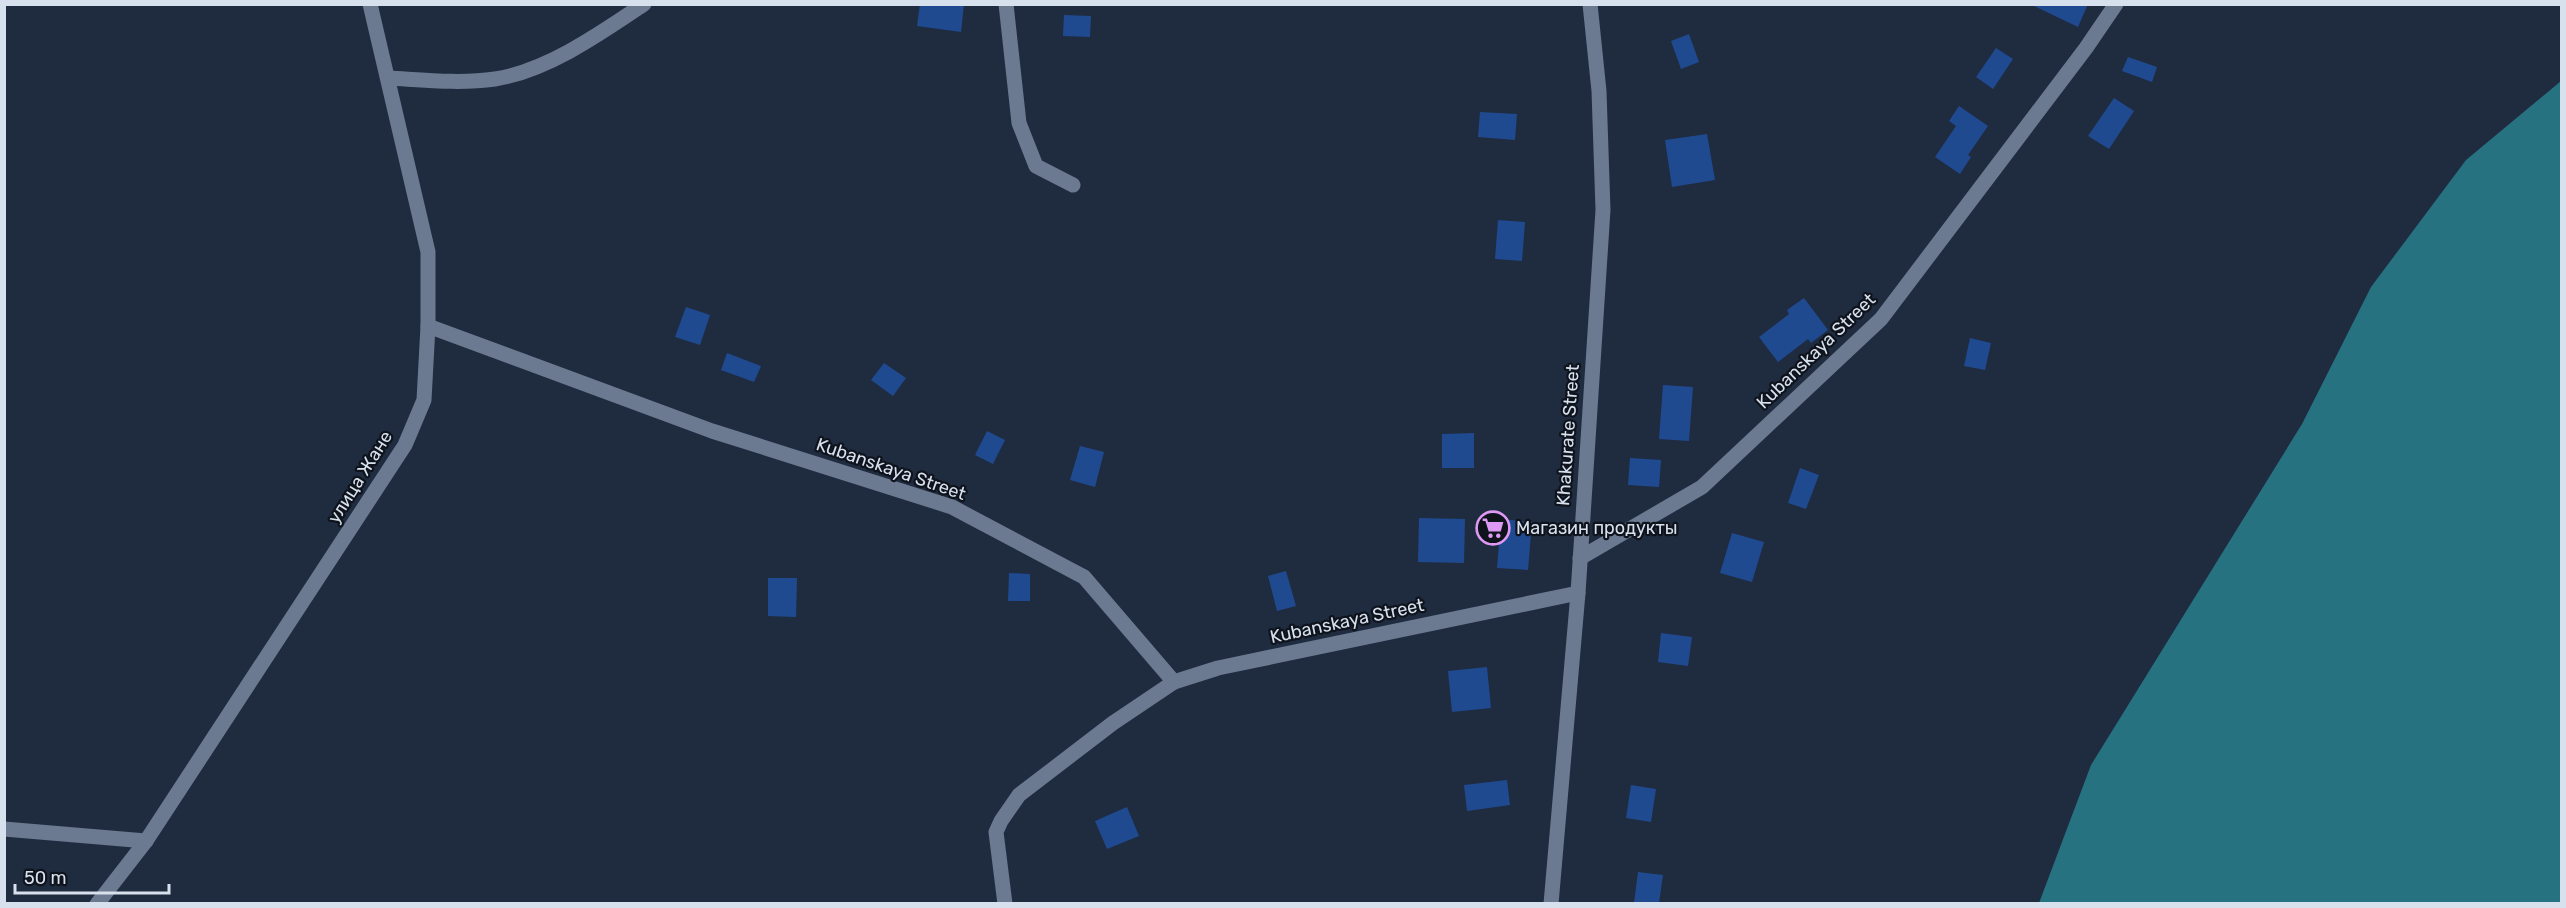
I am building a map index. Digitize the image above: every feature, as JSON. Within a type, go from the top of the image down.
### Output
[{"type":"street","name":"улица Жане","points":[[97,903],[147,841],[405,445],[424,400],[428,326],[428,252],[370,4]]},
{"type":"street","points":[[389,78],[446,82],[496,79],[536,67],[599,35],[644,4]]},
{"type":"street","points":[[1006,4],[1019,123],[1036,166],[1073,185]]},
{"type":"street","name":"Khakurate Street","points":[[1551,903],[1578,593],[1603,210],[1599,91],[1590,4]]},
{"type":"street","name":"Kubanskaya Street","points":[[1580,558],[1702,487],[1881,319],[2086,48],[2116,4]]},
{"type":"street","name":"Kubanskaya Street","points":[[428,326],[712,431],[952,507],[1084,577],[1174,682],[1218,668],[1578,593]]},
{"type":"street","points":[[1005,903],[996,832],[1000,821],[1019,795],[1113,723],[1174,682]]},
{"type":"street","points":[[4,829],[147,841]]},
{"type":"shaded area","points":[[2561,81],[2561,903],[2039,903],[2091,765],[2302,424],[2371,287],[2466,160]]},
{"type":"building","points":[[920,4],[964,4],[961,32],[917,26]]},
{"type":"building","points":[[2030,4],[2088,4],[2078,27]]},
{"type":"building","points":[[1064,15],[1091,16],[1090,37],[1063,36]]},
{"type":"building","points":[[1689,34],[1699,62],[1681,69],[1671,41]]},
{"type":"building","points":[[1996,48],[2013,59],[1993,89],[1976,77]]},
{"type":"building","points":[[2128,57],[2157,67],[2152,82],[2122,71]]},
{"type":"building","points":[[2114,98],[2134,111],[2109,149],[2088,136]]},
{"type":"building","points":[[1959,106],[1988,126],[1968,155],[1971,157],[1960,174],[1935,157],[1956,126],[1949,121]]},
{"type":"building","points":[[1480,112],[1517,114],[1515,140],[1478,137]]},
{"type":"building","points":[[1707,134],[1715,180],[1672,187],[1665,140]]},
{"type":"building","points":[[1498,220],[1525,222],[1522,261],[1495,259]]},
{"type":"building","points":[[1804,298],[1828,330],[1811,343],[1808,339],[1778,362],[1759,337],[1789,314],[1787,310]]},
{"type":"building","points":[[686,307],[710,315],[700,345],[675,337]]},
{"type":"building","points":[[1970,338],[1991,343],[1985,370],[1964,366]]},
{"type":"building","points":[[727,353],[761,366],[754,382],[721,370]]},
{"type":"building","points":[[884,363],[906,378],[893,396],[871,380]]},
{"type":"building","points":[[1663,385],[1693,387],[1689,441],[1659,439]]},
{"type":"building","points":[[987,431],[1005,440],[993,464],[975,455]]},
{"type":"building","points":[[1474,433],[1474,468],[1442,468],[1442,434]]},
{"type":"building","points":[[1080,446],[1104,452],[1095,487],[1070,480]]},
{"type":"building","points":[[1630,458],[1661,460],[1659,487],[1628,485]]},
{"type":"building","points":[[1800,468],[1819,475],[1806,509],[1788,503]]},
{"type":"building","points":[[1419,518],[1465,519],[1464,563],[1418,562]]},
{"type":"building","points":[[1501,519],[1532,522],[1528,570],[1497,568]]},
{"type":"building","points":[[1732,533],[1764,542],[1752,582],[1720,573]]},
{"type":"building","points":[[1286,571],[1296,606],[1277,611],[1268,576]]},
{"type":"building","points":[[1009,573],[1030,574],[1030,601],[1008,601]]},
{"type":"building","points":[[768,578],[797,578],[796,617],[768,616]]},
{"type":"building","points":[[1661,633],[1692,637],[1688,666],[1658,662]]},
{"type":"building","points":[[1487,667],[1491,708],[1452,712],[1448,671]]},
{"type":"building","points":[[1507,780],[1510,805],[1467,811],[1464,785]]},
{"type":"building","points":[[1631,785],[1656,789],[1651,822],[1626,818]]},
{"type":"building","points":[[1127,807],[1139,836],[1107,849],[1095,821]]},
{"type":"building","points":[[1638,872],[1663,875],[1659,903],[1634,903]]},
{"type":"place","name":"Магазин продукты","points":[[1493,528]]}]
